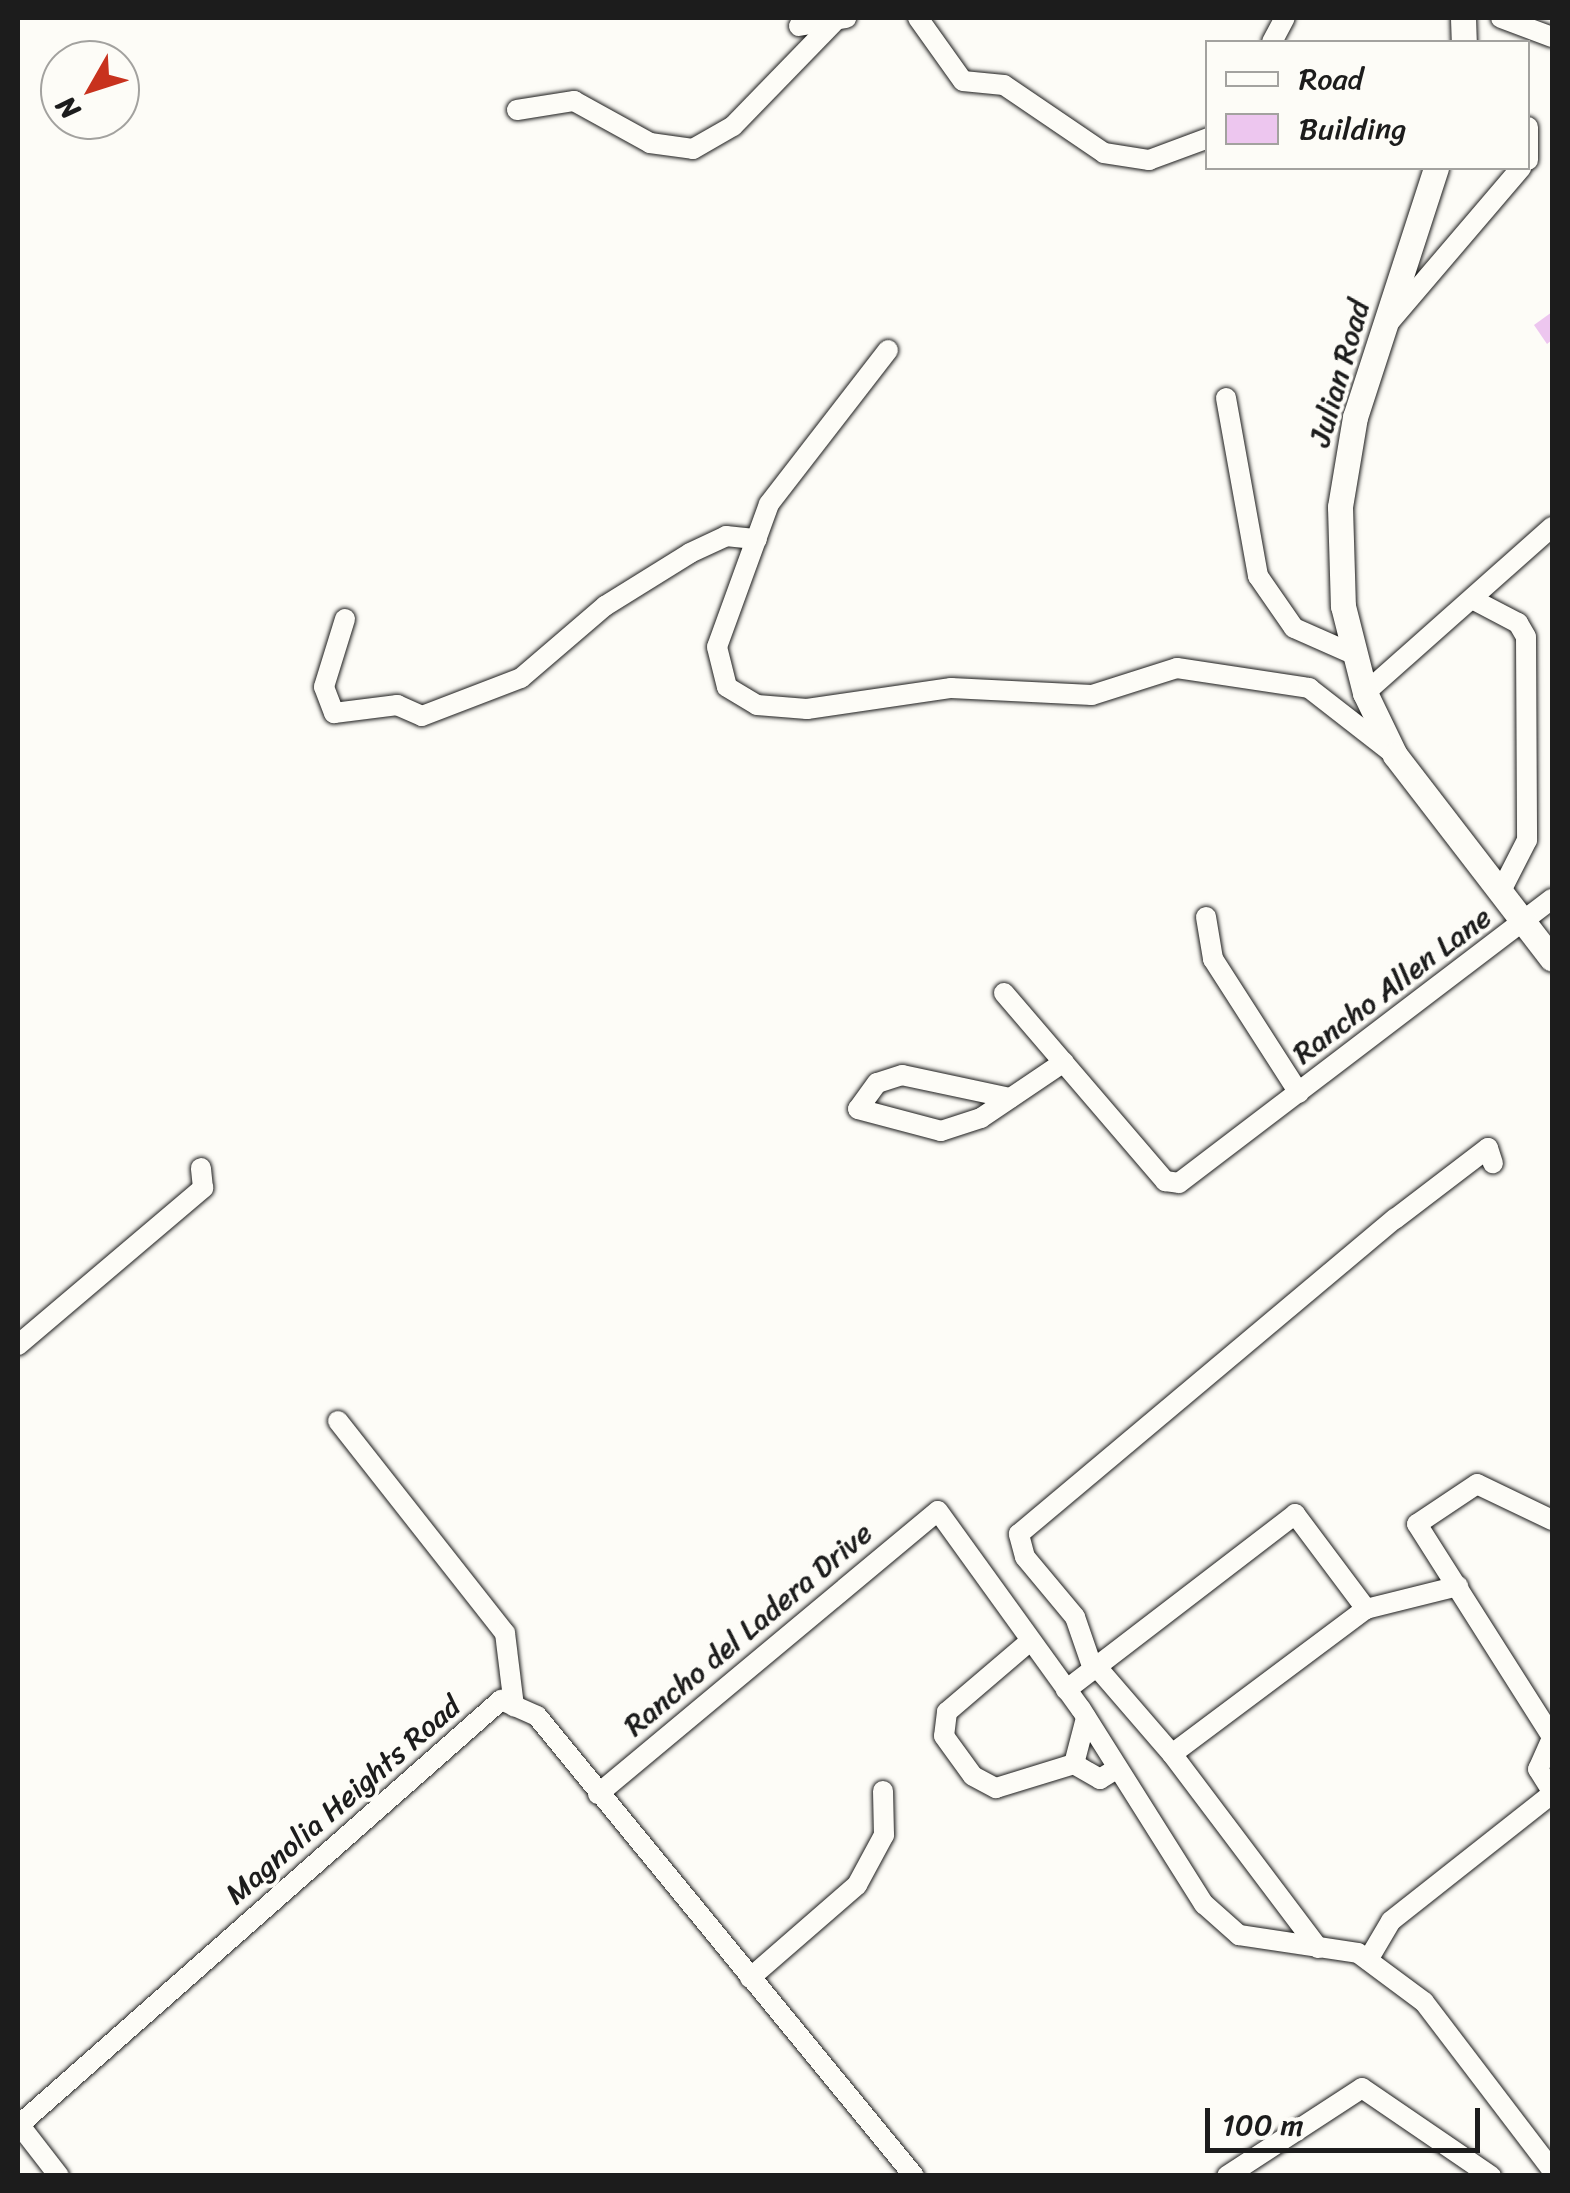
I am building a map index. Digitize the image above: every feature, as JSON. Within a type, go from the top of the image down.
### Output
[{"type":"main road","name":"Julian Road","points":[[1435,170],[1354,417],[1340,507],[1353,654],[1365,693],[1395,755],[1552,958]]},
{"type":"street","points":[[918,18],[963,80],[1004,85],[1104,153],[1149,160],[1205,139]]},
{"type":"street","points":[[1273,40],[1285,18]]},
{"type":"street","points":[[799,26],[839,20]]},
{"type":"street","points":[[517,110],[584,104],[650,143],[693,149],[733,126],[839,20]]},
{"type":"street","points":[[1509,27],[1552,37]]},
{"type":"street","points":[[1384,328],[1519,170]]},
{"type":"street","points":[[888,350],[846,414],[804,450],[757,539],[718,647],[728,687],[757,706],[822,707],[951,688],[1092,694],[1177,668],[1309,688],[1395,755]]},
{"type":"street","points":[[1226,398],[1258,576],[1306,638],[1353,654]]},
{"type":"street","points":[[1365,693],[1552,527]]},
{"type":"street","points":[[345,620],[324,687],[334,713],[398,705],[422,716],[521,678],[604,606],[690,552],[726,536],[757,539]]},
{"type":"street","points":[[1472,599],[1518,623],[1526,637],[1528,840],[1500,893]]},
{"type":"street","name":"Rancho Allen Lane","points":[[1004,993],[1165,1181],[1180,1183],[1552,899]]},
{"type":"street","points":[[1206,917],[1214,959],[1299,1093]]},
{"type":"street","points":[[1010,1098],[902,1075],[877,1083],[858,1108],[941,1131],[1010,1098],[1064,1062]]},
{"type":"street","points":[[1318,1948],[1172,1754],[1095,1667],[1076,1617],[1024,1557],[1019,1534],[1395,1220],[1488,1148],[1492,1163]]},
{"type":"street","points":[[18,1344],[202,1188],[201,1168]]},
{"type":"street","points":[[338,1421],[504,1634],[514,1706],[537,1716],[914,2176]]},
{"type":"street","points":[[1368,1960],[1391,1921],[1552,1793],[1538,1769],[1552,1738],[1417,1524],[1477,1484],[1552,1520]]},
{"type":"street","name":"Rancho del Ladera Drive","points":[[598,1794],[938,1511],[1029,1642]]},
{"type":"street","points":[[1066,1690],[1295,1514],[1366,1609]]},
{"type":"street","points":[[1172,1754],[1366,1609],[1458,1586]]},
{"type":"street","points":[[1116,1769],[1100,1779],[1074,1764],[996,1788],[974,1776],[944,1736],[948,1712],[1029,1642],[1086,1718],[1204,1904],[1239,1935],[1368,1960],[1424,2002],[1552,2170]]},
{"type":"street","name":"Magnolia Heights Road","points":[[18,2124],[501,1700],[514,1706]]},
{"type":"street","points":[[1074,1764],[1086,1718]]},
{"type":"street","points":[[750,1978],[857,1885],[884,1835],[883,1790]]},
{"type":"street","points":[[1228,2176],[1362,2088],[1491,2176]]},
{"type":"street","points":[[18,2124],[59,2176]]},
{"type":"building","points":[[1552,312],[1552,340],[1547,344],[1534,325]]}]
